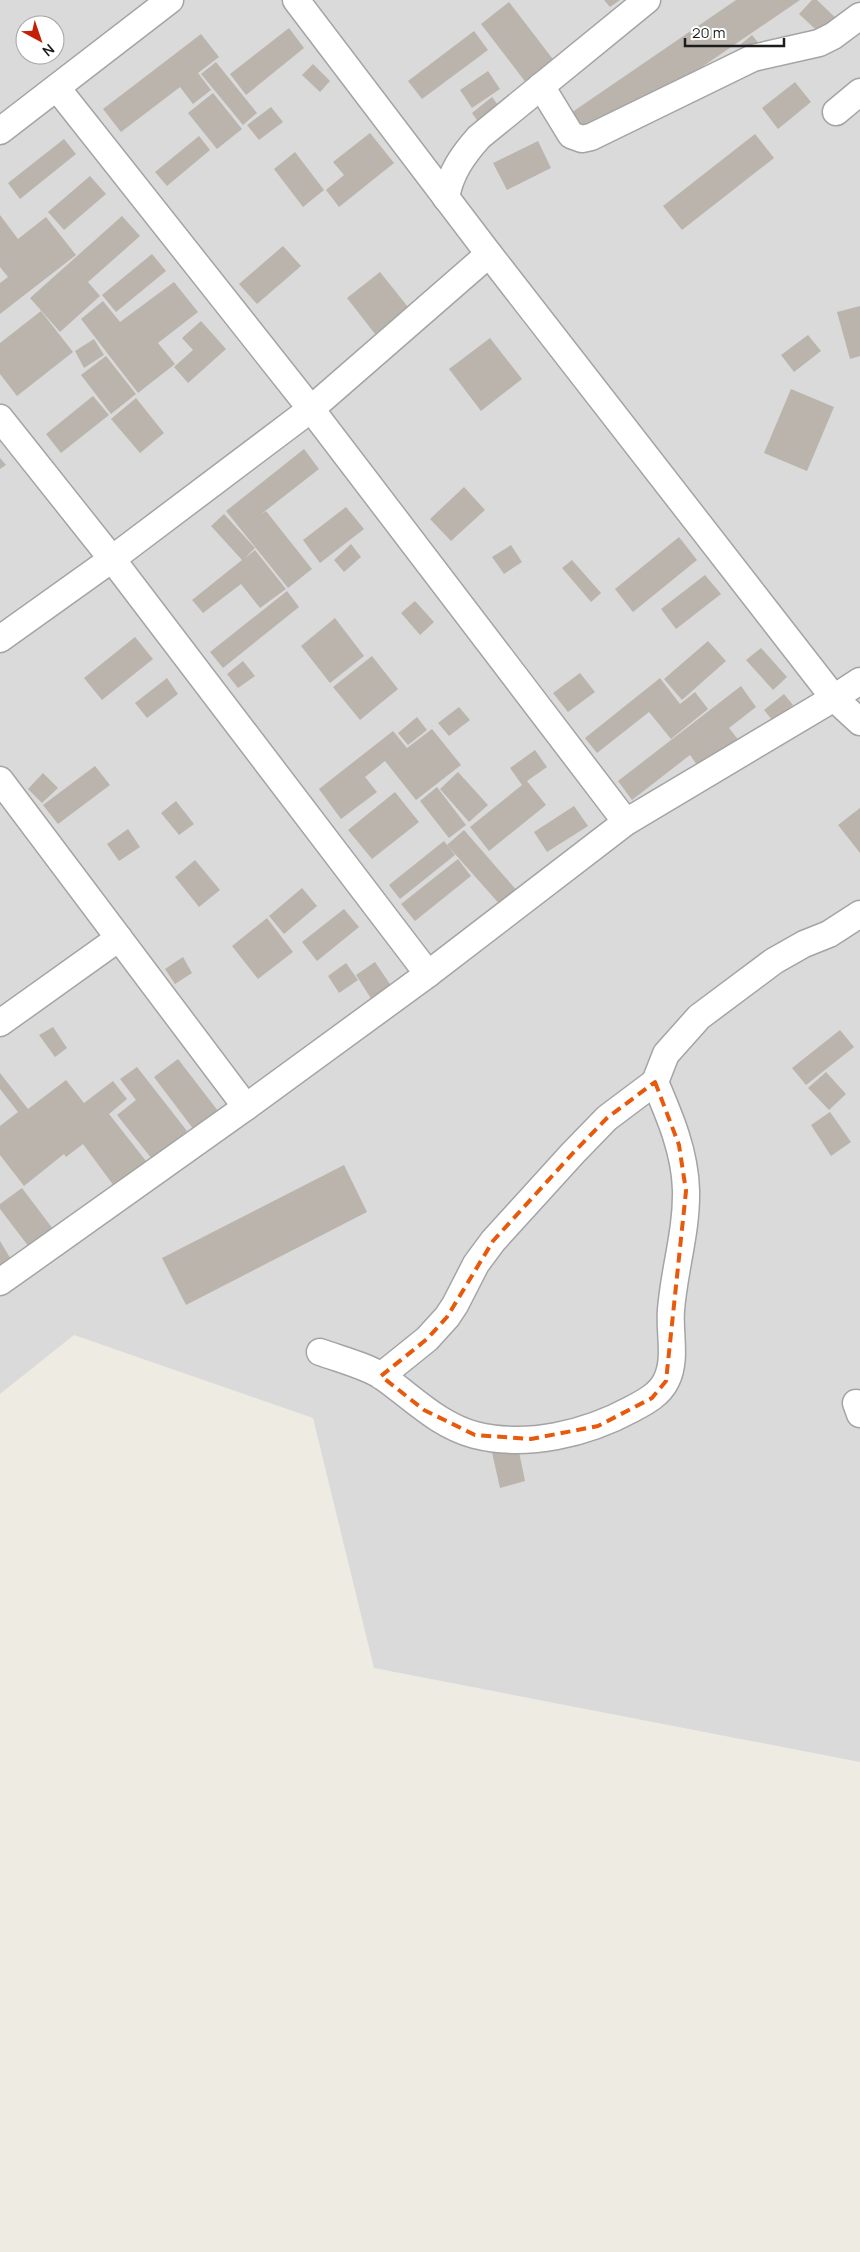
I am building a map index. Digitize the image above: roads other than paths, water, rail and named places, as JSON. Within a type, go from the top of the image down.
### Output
[{"type":"street","points":[[0,131],[170,0]]},
{"type":"street","points":[[296,0],[489,254],[834,698],[860,722]]},
{"type":"street","points":[[446,198],[448,185],[463,155],[479,137],[647,0]]},
{"type":"street","points":[[541,86],[571,135],[582,139],[591,137],[753,58],[819,43],[833,36],[860,16]]},
{"type":"street","points":[[57,88],[311,409],[626,822]]},
{"type":"street","points":[[836,112],[860,92]]},
{"type":"street","points":[[0,639],[112,559],[311,409],[489,254]]},
{"type":"street","points":[[0,418],[112,559],[428,974]]},
{"type":"street","points":[[0,1282],[246,1107],[428,974],[626,822],[860,681]]},
{"type":"street","points":[[0,780],[246,1107]]},
{"type":"street","points":[[381,1376],[427,1339],[447,1317],[476,1264],[493,1241],[607,1118],[655,1082],[666,1054],[699,1017],[774,961],[804,944],[829,934],[860,914]]},
{"type":"street","points":[[0,1022],[119,938]]},
{"type":"street","points":[[320,1352],[381,1376],[424,1410],[451,1426],[475,1435],[531,1439],[598,1426],[652,1398],[666,1381],[670,1367],[672,1298],[683,1231],[686,1191],[684,1166],[679,1145],[655,1082]]}]
